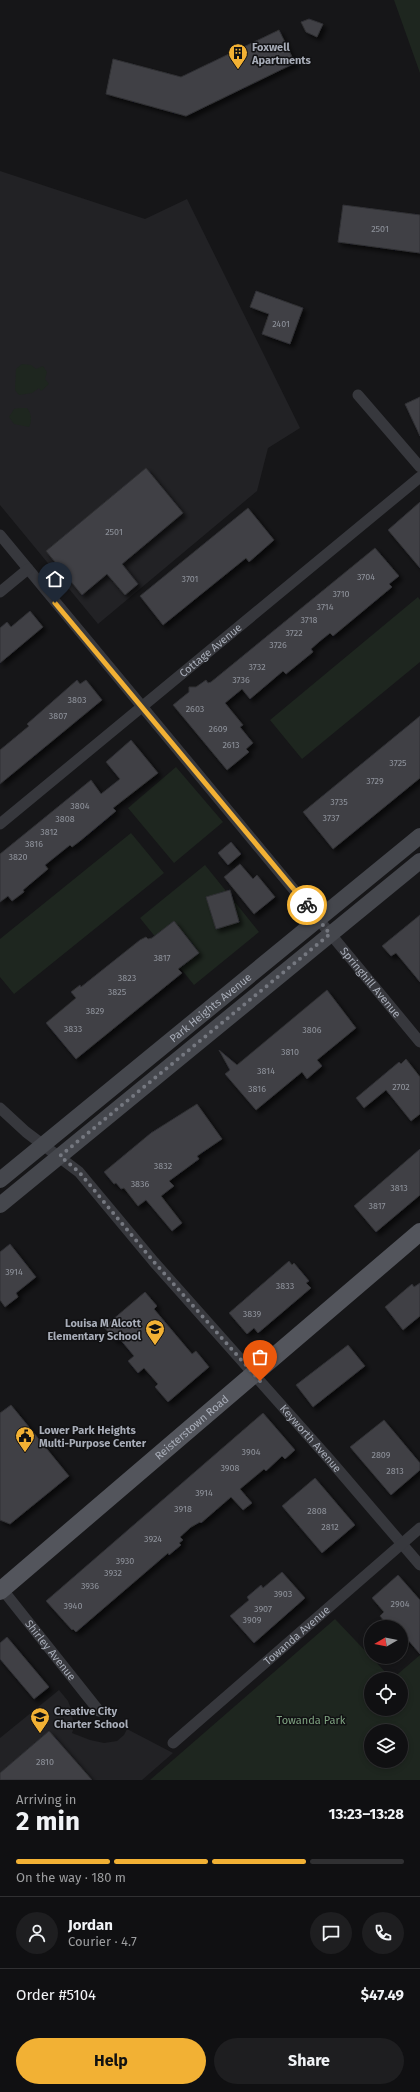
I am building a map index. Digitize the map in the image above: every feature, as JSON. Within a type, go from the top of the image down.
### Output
[{"type":"main road","name":"Park Heights Avenue","points":[[0,1180],[42,1144],[420,836]]},
{"type":"main road","name":"Park Heights Avenue","points":[[0,1206],[420,861]]},
{"type":"main road","name":"Reisterstown Road","points":[[1,1590],[420,1232]]},
{"type":"street","points":[[358,395],[420,467]]},
{"type":"street","name":"Cottage Avenue","points":[[0,824],[420,477]]},
{"type":"street","name":"Springhill Avenue","points":[[0,536],[83,637],[143,706],[420,1042]]},
{"type":"street","points":[[0,592],[28,569]]},
{"type":"street","name":"Keyworth Avenue","points":[[0,1108],[20,1127],[79,1172],[154,1262],[254,1374],[420,1565]]},
{"type":"street","name":"Towanda Avenue","points":[[173,1743],[420,1528]]},
{"type":"street","name":"Shirley Avenue","points":[[1,1590],[99,1711]]},
{"type":"shaded area","points":[[0,171],[145,219],[187,199],[300,428],[268,448],[257,491],[98,624],[0,505]]},
{"type":"shaded area","name":"Creative City Charter School","points":[[59,1690],[68,1701],[71,1709],[74,1727],[72,1733],[90,1740],[104,1743],[117,1741],[124,1735],[127,1729],[173,1753],[142,1780],[0,1780],[0,1738]]},
{"type":"green space","points":[[394,0],[420,0],[420,73]]},
{"type":"green space","points":[[22,364],[31,365],[36,369],[43,366],[47,372],[45,379],[49,384],[41,391],[39,388],[32,393],[19,395],[15,390],[16,369]]},
{"type":"green space","points":[[27,408],[29,411],[31,422],[29,427],[14,424],[9,417],[14,409]]},
{"type":"green space","points":[[418,597],[420,600],[420,662],[302,759],[270,720]]},
{"type":"green space","points":[[176,767],[223,822],[174,863],[128,808]]},
{"type":"green space","points":[[131,833],[164,873],[14,994],[0,977],[0,939]]},
{"type":"green space","points":[[205,865],[259,932],[194,985],[140,918]]},
{"type":"green space","name":"Towanda Park","points":[[335,1619],[364,1650],[364,1664],[378,1664],[385,1672],[364,1672],[364,1716],[408,1716],[408,1672],[400,1672],[420,1655],[420,1780],[150,1780]]},
{"type":"building","points":[[309,19],[323,24],[317,37],[306,32],[301,22]]},
{"type":"building","name":"Foxwell Apartments","points":[[279,30],[295,63],[186,116],[106,94],[113,59],[181,77]]},
{"type":"building","points":[[343,205],[420,215],[420,253],[338,242]]},
{"type":"building","points":[[256,291],[303,308],[290,344],[262,334],[269,314],[250,307]]},
{"type":"building","points":[[420,397],[420,436],[405,404]]},
{"type":"building","points":[[146,468],[183,513],[122,564],[138,584],[125,595],[107,574],[82,595],[46,551]]},
{"type":"building","points":[[420,502],[420,568],[388,530]]},
{"type":"building","points":[[248,508],[274,540],[249,562],[246,558],[163,625],[140,596]]},
{"type":"building","points":[[375,548],[399,576],[389,584],[392,587],[333,636],[330,633],[320,641],[311,649],[313,652],[286,674],[283,671],[250,699],[242,689],[225,703],[243,725],[240,727],[253,743],[246,749],[249,752],[227,770],[173,705],[189,692],[189,687],[196,687],[206,680],[208,683],[211,682]]},
{"type":"building","points":[[30,611],[43,627],[0,663],[0,628],[7,622],[11,627]]},
{"type":"building","points":[[77,680],[80,684],[86,680],[102,700],[0,784],[0,750],[29,726],[27,724]]},
{"type":"building","points":[[420,716],[420,778],[333,849],[303,812]]},
{"type":"building","points":[[131,740],[158,773],[113,808],[116,811],[80,841],[72,847],[70,845],[45,865],[48,869],[23,890],[24,892],[12,901],[8,896],[0,902],[0,854],[91,780],[101,794],[120,779],[106,762]]},
{"type":"building","points":[[231,842],[241,854],[228,865],[218,853]]},
{"type":"building","points":[[240,864],[253,879],[257,875],[275,897],[254,914],[224,877]]},
{"type":"building","points":[[230,890],[239,922],[216,929],[206,897]]},
{"type":"building","points":[[420,915],[420,982],[396,953],[391,956],[382,946]]},
{"type":"building","points":[[174,921],[199,953],[178,969],[182,973],[76,1059],[46,1023],[76,998],[71,992],[80,985],[81,987],[140,940],[146,937],[148,939],[152,938]]},
{"type":"building","points":[[327,990],[356,1028],[317,1060],[322,1066],[307,1079],[302,1072],[256,1110],[225,1074],[230,1070],[219,1050],[237,1065]]},
{"type":"building","points":[[406,1059],[420,1077],[420,1114],[411,1121],[386,1090],[364,1108],[356,1098],[399,1062],[401,1064]]},
{"type":"building","points":[[197,1104],[222,1139],[197,1156],[199,1159],[169,1181],[174,1186],[161,1196],[182,1223],[172,1231],[146,1200],[138,1206],[124,1188],[121,1189],[116,1183],[114,1184],[104,1172],[151,1133]]},
{"type":"building","points":[[420,1149],[420,1195],[376,1232],[354,1206]]},
{"type":"building","points":[[10,1244],[36,1277],[16,1293],[18,1297],[5,1307],[0,1300],[0,1252]]},
{"type":"building","points":[[289,1261],[292,1265],[294,1263],[309,1281],[306,1283],[311,1288],[258,1333],[254,1328],[247,1334],[229,1313]]},
{"type":"building","points":[[420,1283],[420,1316],[403,1330],[385,1307],[412,1284],[414,1287]]},
{"type":"building","name":"Louisa M Alcott Elementary School","points":[[145,1292],[157,1306],[154,1309],[192,1354],[196,1351],[209,1367],[168,1402],[155,1387],[158,1384],[144,1368],[138,1373],[128,1361],[134,1356],[119,1338],[116,1341],[104,1327]]},
{"type":"building","points":[[348,1345],[365,1366],[313,1407],[296,1385]]},
{"type":"building","name":"Lower Park Heights Multi-Purpose Center","points":[[11,1405],[69,1476],[10,1524],[0,1520],[0,1413]]},
{"type":"building","points":[[263,1413],[295,1450],[285,1459],[282,1456],[266,1471],[264,1469],[240,1489],[252,1503],[243,1510],[231,1497],[201,1523],[200,1522],[191,1527],[180,1537],[183,1540],[179,1543],[181,1545],[169,1555],[168,1553],[76,1632],[73,1629],[72,1630],[46,1601]]},
{"type":"building","points":[[384,1420],[420,1463],[420,1470],[391,1495],[350,1447]]},
{"type":"building","points":[[315,1478],[355,1525],[322,1553],[282,1506]]},
{"type":"building","points":[[282,1572],[305,1598],[254,1643],[230,1616],[249,1600],[247,1597],[261,1585],[263,1588]]},
{"type":"building","points":[[398,1575],[420,1600],[420,1654],[408,1640],[408,1620],[383,1620],[380,1616],[384,1612],[372,1598]]},
{"type":"building","points":[[7,1637],[49,1687],[34,1699],[0,1659],[0,1643]]},
{"type":"building","points":[[49,1731],[92,1780],[0,1780],[0,1773]]},
{"type":"way so far","points":[[260,1381],[154,1262],[79,1172],[60,1156],[330,934],[307,905]]},
{"type":"place","name":"Foxwell Apartments","points":[[238,70]]},
{"type":"place","name":"Louisa M Alcott Elementary School","points":[[155,1346]]},
{"type":"place","name":"Lower Park Heights Multi-Purpose Center","points":[[25,1453]]},
{"type":"place","name":"Creative City Charter School","points":[[40,1734]]},
{"type":"route","points":[[55,603],[143,706],[307,905]]}]
